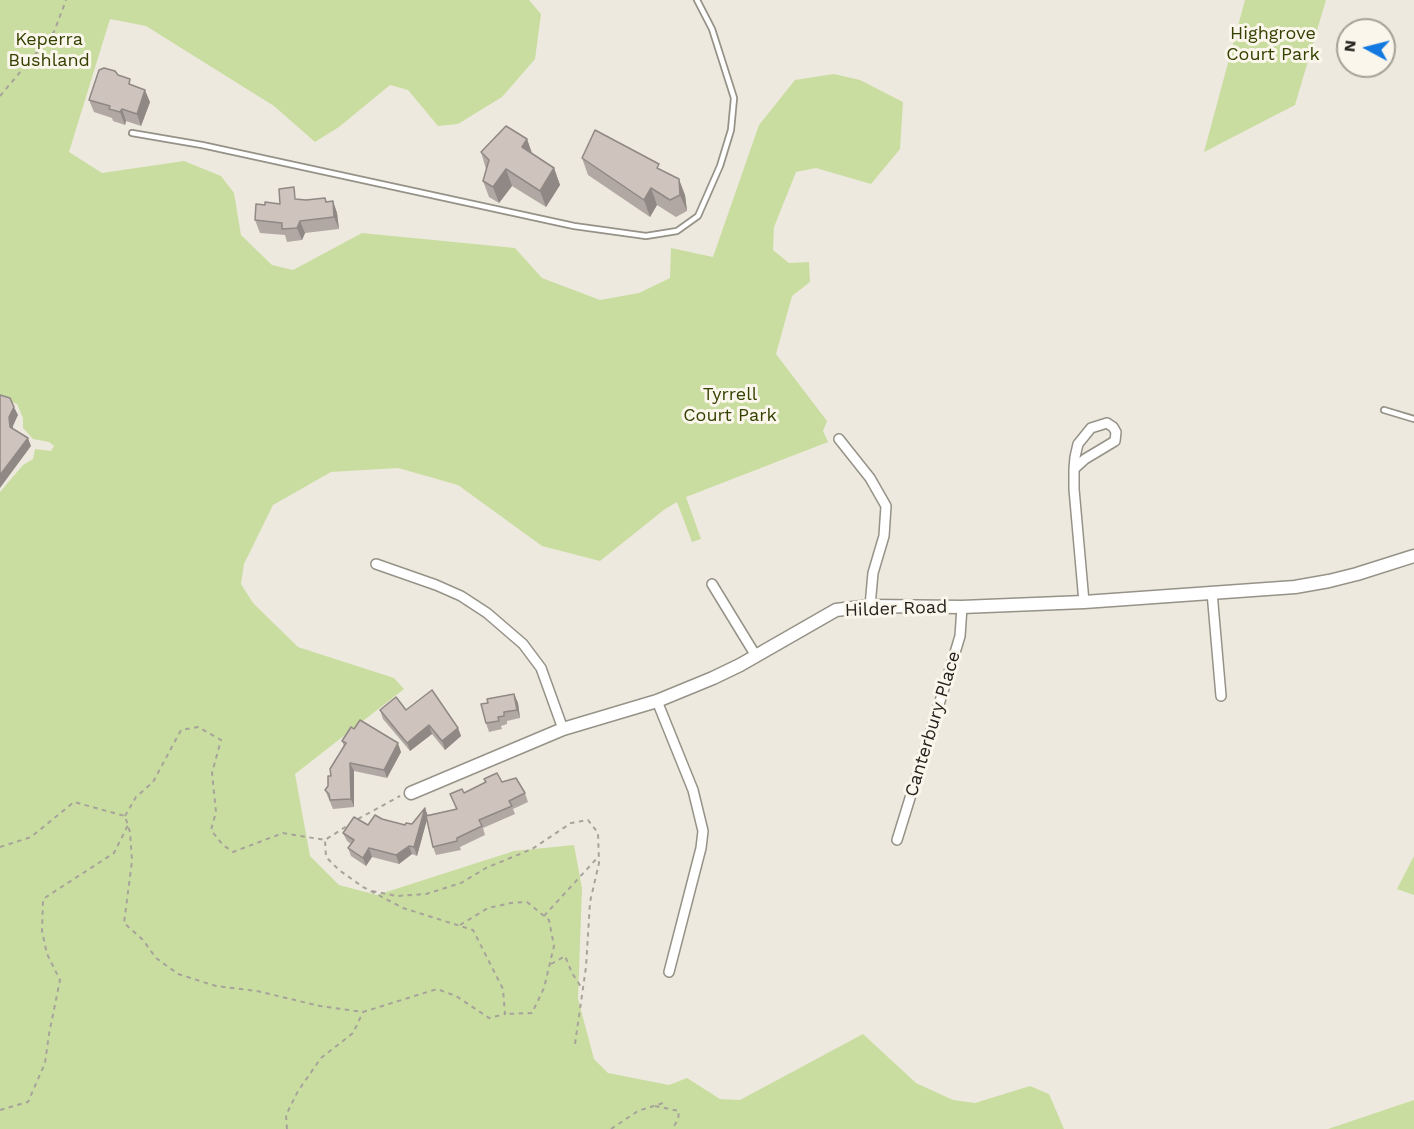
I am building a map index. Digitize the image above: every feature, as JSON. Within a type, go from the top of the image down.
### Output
[{"type":"street","points":[[1074,469],[1085,459],[1115,441],[1116,432],[1113,427],[1107,423],[1099,424],[1084,434],[1078,444],[1074,469],[1084,602]]},
{"type":"street","points":[[839,439],[870,478],[886,506],[884,536],[873,573],[870,606]]},
{"type":"street","name":"Hilder Road","points":[[411,793],[563,729],[657,701],[713,678],[836,610],[870,606],[962,607],[1084,602],[1295,586],[1329,581],[1414,556]]},
{"type":"street","points":[[376,564],[461,596],[486,613],[523,644],[541,668],[563,729]]},
{"type":"street","points":[[712,584],[756,656]]},
{"type":"street","points":[[1212,592],[1221,696]]},
{"type":"street","name":"Canterbury Place","points":[[897,840],[957,646],[962,607]]},
{"type":"street","points":[[657,701],[693,790],[704,831],[700,855],[669,972]]},
{"type":"lane","points":[[132,133],[202,145],[574,226],[646,236],[677,231],[698,216],[720,166],[731,130],[734,98],[712,29],[697,0]]},
{"type":"lane","points":[[1384,410],[1414,419]]},
{"type":"path","points":[[0,96],[54,32],[66,0]]},
{"type":"path","points":[[411,793],[397,797],[325,840],[283,833],[233,852],[223,845],[211,830],[216,812],[213,773],[221,740],[198,727],[182,730],[153,782],[136,797],[125,816],[132,861],[124,923],[143,940],[156,958],[178,974],[216,986],[257,991],[320,1006],[363,1012],[437,989],[456,996],[489,1018],[505,1014],[532,1013],[544,988],[554,946],[549,920],[527,902],[488,908],[460,925]]},
{"type":"path","points":[[0,847],[31,837],[74,802],[125,816]]},
{"type":"path","points":[[369,891],[397,896],[426,894],[461,883],[486,867],[532,849],[572,823],[588,820],[598,833],[599,863],[590,902],[586,967],[575,1044]]},
{"type":"path","points":[[0,1110],[28,1102],[45,1063],[60,980],[47,954],[42,931],[43,899],[114,853],[128,825]]},
{"type":"path","points":[[325,840],[326,857],[339,870],[369,891],[403,908],[473,930],[503,989],[505,1014]]},
{"type":"path","points":[[544,916],[599,856]]},
{"type":"path","points":[[550,964],[565,957],[583,990]]},
{"type":"path","points":[[287,1129],[286,1115],[298,1091],[321,1058],[353,1033],[363,1012]]},
{"type":"path","points":[[611,1129],[638,1111],[663,1103]]},
{"type":"path","points":[[655,1106],[679,1111],[678,1120],[672,1129]]},
{"type":"green space","points":[[0,0],[529,0],[541,14],[535,59],[502,97],[458,124],[438,126],[408,90],[390,85],[339,127],[315,142],[274,106],[146,26],[110,19],[69,152],[102,173],[184,161],[221,176],[234,193],[241,235],[272,265],[293,270],[362,233],[515,248],[542,278],[600,300],[639,293],[670,278],[671,248],[713,257],[759,125],[795,80],[834,74],[860,80],[903,102],[900,149],[871,184],[816,168],[796,172],[774,227],[773,250],[789,263],[809,262],[810,282],[792,296],[776,354],[827,421],[823,431],[828,442],[686,497],[701,539],[692,542],[677,502],[600,561],[542,546],[458,485],[398,468],[331,472],[273,505],[244,564],[241,584],[253,603],[298,647],[394,678],[404,689],[295,774],[310,856],[339,885],[377,895],[514,851],[574,845],[582,888],[578,999],[594,1059],[608,1073],[669,1085],[687,1078],[720,1099],[740,1100],[863,1034],[916,1083],[953,1100],[975,1103],[1030,1086],[1049,1094],[1064,1129],[0,1129],[0,492],[23,465],[33,459],[35,449],[51,451],[54,446],[49,442],[33,439],[23,428],[23,418],[17,404],[0,398]]},
{"type":"green space","name":"Highgrove Court Park","points":[[1245,0],[1326,0],[1295,105],[1204,152]]},
{"type":"green space","points":[[1414,856],[1414,895],[1397,889]]},
{"type":"green space","points":[[1414,1100],[1414,1129],[1328,1129]]},
{"type":"building","points":[[104,68],[130,79],[129,84],[145,90],[137,114],[122,109],[120,112],[109,109],[110,106],[89,100],[99,70]]},
{"type":"building","points":[[506,126],[527,139],[522,147],[554,168],[540,191],[506,169],[493,187],[483,181],[489,160],[481,152]]},
{"type":"building","points":[[595,130],[659,164],[657,168],[679,179],[680,195],[670,200],[651,188],[644,200],[582,158]]},
{"type":"building","points":[[294,187],[295,199],[325,198],[326,202],[333,201],[334,217],[300,221],[297,228],[282,229],[282,223],[255,220],[256,204],[265,205],[265,202],[280,204],[279,189]]},
{"type":"building","points":[[0,395],[10,398],[14,407],[9,417],[10,427],[28,438],[0,475]]},
{"type":"building","points":[[432,690],[458,728],[442,741],[429,725],[407,743],[380,710],[396,697],[406,710]]},
{"type":"building","points":[[514,694],[517,710],[504,712],[504,716],[498,717],[499,721],[486,723],[481,704],[488,703],[487,699]]},
{"type":"building","points":[[360,720],[398,743],[384,770],[350,763],[351,799],[330,800],[325,790],[328,786],[328,776],[331,776],[330,769],[346,743],[342,741],[351,727],[354,729]]},
{"type":"building","points":[[497,773],[502,782],[516,778],[525,793],[509,801],[512,806],[479,820],[482,826],[457,838],[457,841],[433,847],[426,816],[457,809],[450,794],[462,789],[464,793],[486,782],[484,779]]},
{"type":"building","points":[[425,808],[414,847],[409,846],[396,855],[369,848],[363,858],[348,848],[354,840],[343,833],[354,817],[368,825],[375,815],[405,825],[406,823],[412,824]]},
{"type":"park label","name":"Keperra Bushland","points":[[49,50]]},
{"type":"park label","name":"Tyrrell Court Park","points":[[730,405]]}]
